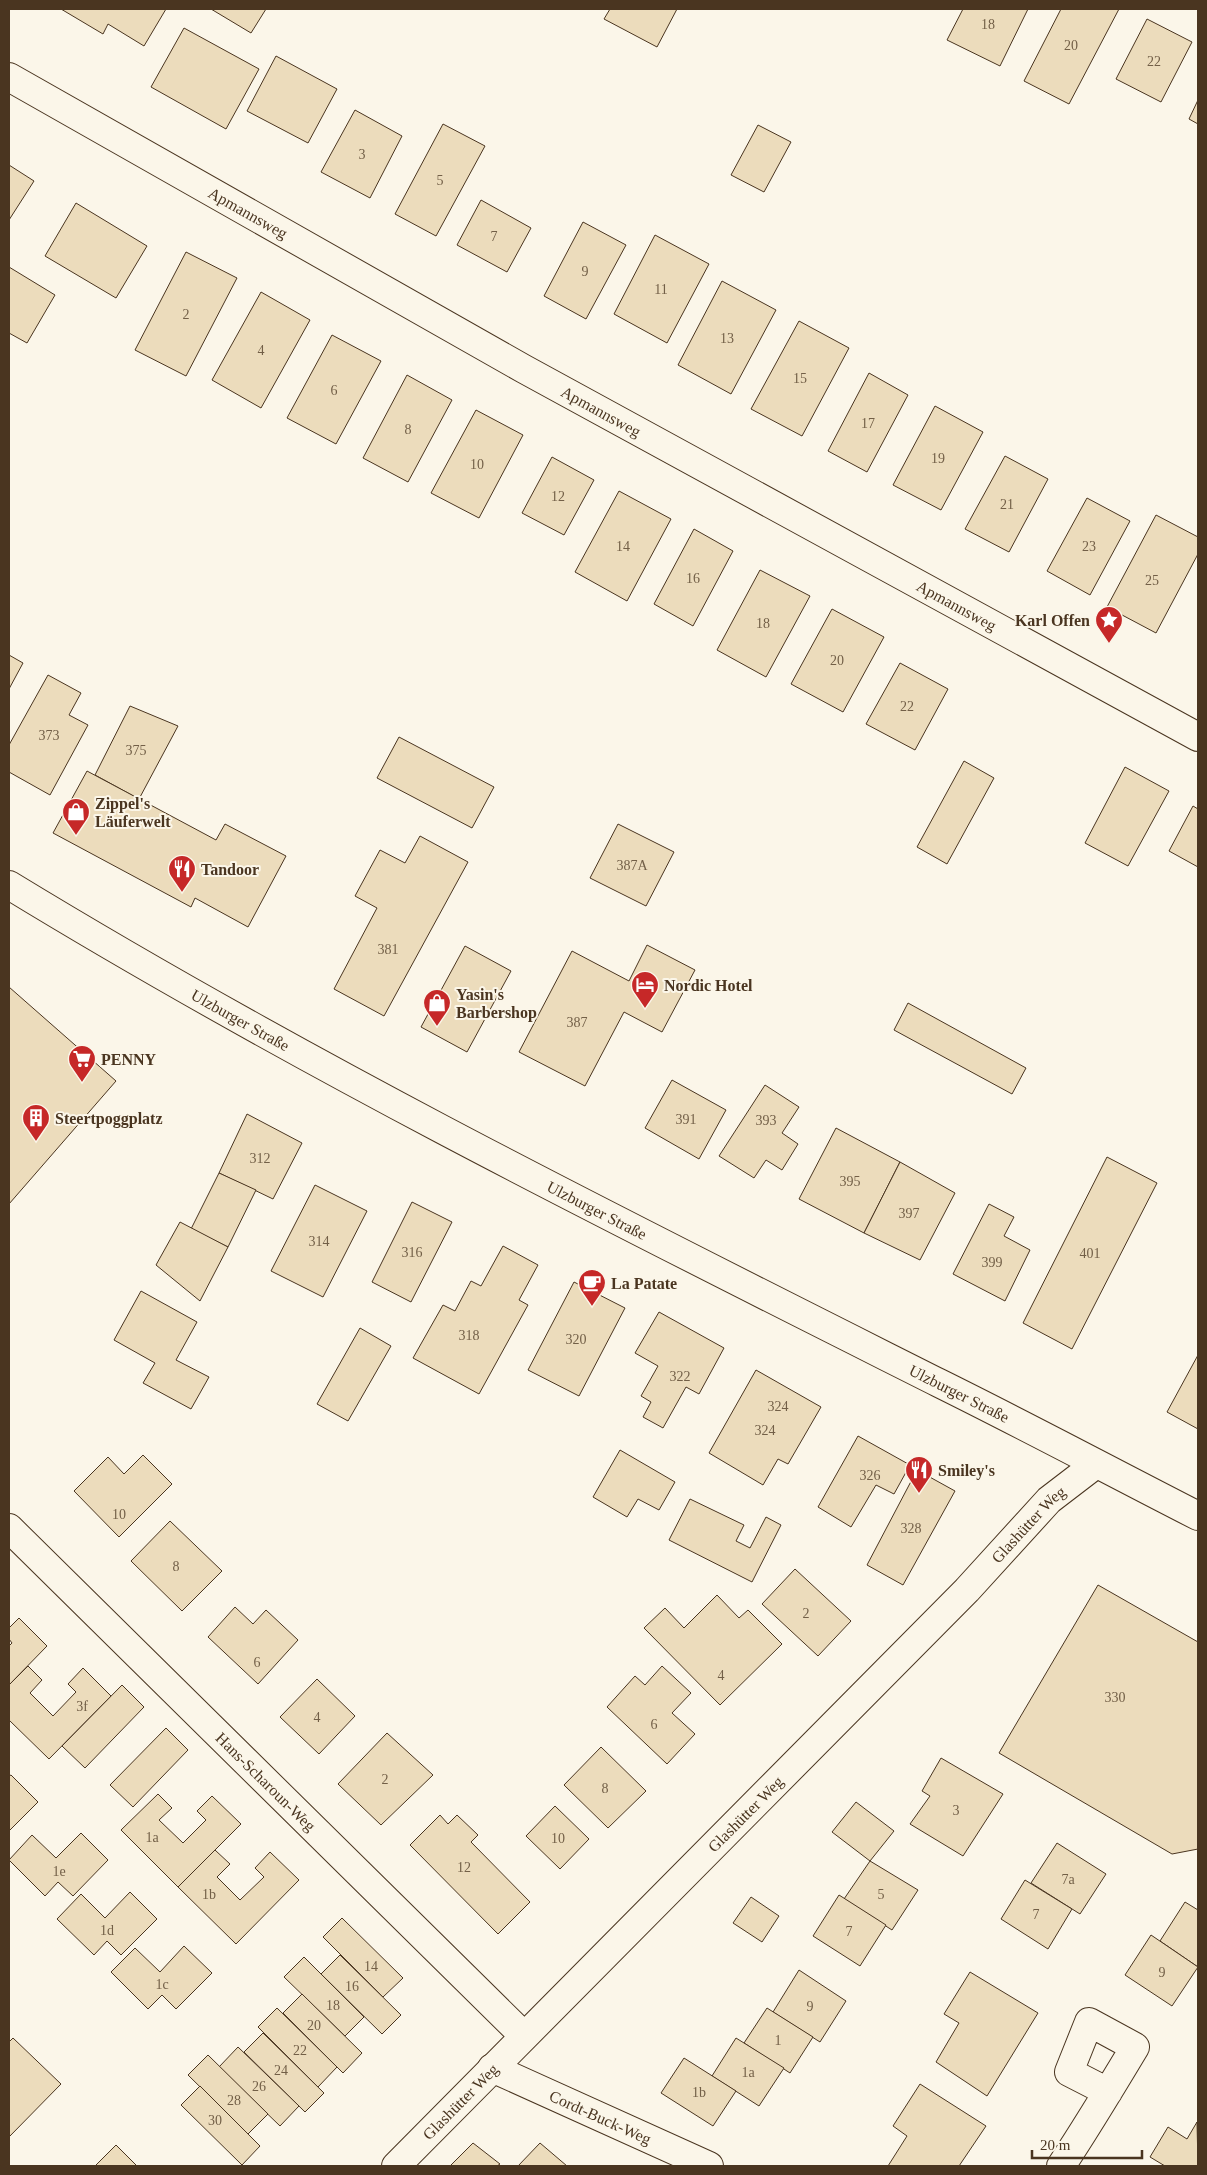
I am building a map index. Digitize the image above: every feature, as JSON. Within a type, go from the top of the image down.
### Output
[{"type":"street","name":"Apmannsweg","points":[[9,77],[524,369],[1198,737]]},
{"type":"street","name":"Ulzburger Straße","points":[[9,885],[218,1008],[467,1142],[1198,1516]]},
{"type":"street","name":"Glashütter Weg","points":[[396,2166],[967,1590],[1049,1500],[1096,1464]]},
{"type":"street","name":"Hans-Scharoun-Weg","points":[[9,1528],[524,2036]]},
{"type":"street","name":"Cordt-Buck-Weg","points":[[492,2068],[709,2166]]},
{"type":"street","points":[[1061,2166],[1108,2092]]},
{"type":"building","points":[[61,9],[166,9],[144,46],[108,24],[103,34]]},
{"type":"building","points":[[211,9],[266,9],[251,33]]},
{"type":"building","points":[[610,9],[677,9],[657,47],[604,19]]},
{"type":"building","points":[[963,9],[1028,9],[1000,66],[947,40]]},
{"type":"building","points":[[1061,9],[1119,9],[1069,104],[1024,81]]},
{"type":"building","points":[[1147,19],[1192,42],[1161,102],[1116,79]]},
{"type":"building","points":[[184,28],[259,69],[226,129],[151,87]]},
{"type":"building","points":[[276,56],[337,89],[308,143],[247,111]]},
{"type":"building","points":[[1198,100],[1198,124],[1189,119]]},
{"type":"building","points":[[355,110],[402,136],[370,198],[321,172]]},
{"type":"building","points":[[443,124],[485,146],[436,236],[395,214]]},
{"type":"building","points":[[758,125],[791,142],[764,192],[731,175]]},
{"type":"building","points":[[9,165],[34,181],[9,220]]},
{"type":"building","points":[[481,200],[531,228],[507,272],[457,245]]},
{"type":"building","points":[[76,203],[147,246],[116,298],[45,256]]},
{"type":"building","points":[[583,222],[626,245],[586,319],[544,296]]},
{"type":"building","points":[[655,235],[709,264],[667,343],[614,314]]},
{"type":"building","points":[[186,252],[237,278],[186,376],[135,350]]},
{"type":"building","points":[[9,267],[55,295],[27,343],[9,333]]},
{"type":"building","points":[[722,281],[776,310],[731,394],[678,365]]},
{"type":"building","points":[[261,292],[310,320],[261,408],[212,380]]},
{"type":"building","points":[[799,321],[849,348],[802,436],[751,409]]},
{"type":"building","points":[[332,335],[381,361],[336,444],[287,418]]},
{"type":"building","points":[[869,373],[908,395],[867,472],[828,451]]},
{"type":"building","points":[[407,375],[452,400],[408,482],[363,458]]},
{"type":"building","points":[[935,406],[983,432],[941,510],[893,485]]},
{"type":"building","points":[[476,410],[523,435],[479,518],[431,493]]},
{"type":"building","points":[[1005,456],[1048,479],[1009,552],[965,529]]},
{"type":"building","points":[[552,457],[594,480],[564,535],[522,513]]},
{"type":"building","points":[[619,491],[671,519],[627,601],[575,572]]},
{"type":"building","points":[[1087,498],[1130,521],[1090,595],[1047,571]]},
{"type":"building","points":[[1156,515],[1198,537],[1198,554],[1156,633],[1107,607]]},
{"type":"building","points":[[694,529],[733,551],[693,626],[654,604]]},
{"type":"building","points":[[760,570],[810,596],[766,677],[717,650]]},
{"type":"building","points":[[832,609],[884,637],[843,712],[791,684]]},
{"type":"building","points":[[9,655],[23,663],[9,689]]},
{"type":"building","points":[[900,663],[948,689],[915,750],[866,724]]},
{"type":"building","points":[[48,675],[81,693],[69,715],[88,725],[50,795],[9,772],[9,745]]},
{"type":"building","points":[[130,706],[178,726],[139,799],[95,775]]},
{"type":"building","points":[[399,737],[494,787],[472,828],[377,778]]},
{"type":"building","points":[[964,761],[994,778],[947,864],[917,847]]},
{"type":"building","points":[[1125,767],[1169,791],[1128,866],[1085,843]]},
{"type":"building","points":[[87,771],[216,840],[225,824],[286,856],[248,927],[195,898],[191,907],[53,833]]},
{"type":"building","points":[[1193,806],[1198,809],[1198,867],[1169,851]]},
{"type":"building","points":[[618,824],[674,852],[646,906],[590,878]]},
{"type":"building","points":[[420,836],[468,862],[384,1016],[334,989],[377,908],[355,896],[380,850],[405,863]]},
{"type":"building","points":[[647,945],[695,970],[662,1032],[624,1012],[585,1086],[519,1052],[572,951],[629,981]]},
{"type":"building","points":[[465,946],[511,971],[467,1052],[421,1027]]},
{"type":"building","name":"Steertpoggplatz","points":[[9,987],[116,1081],[9,1204]]},
{"type":"building","points":[[908,1003],[1026,1068],[1012,1094],[894,1030]]},
{"type":"building","points":[[672,1080],[726,1110],[699,1159],[645,1128]]},
{"type":"building","points":[[765,1085],[799,1107],[782,1133],[798,1144],[782,1170],[766,1160],[754,1178],[719,1156]]},
{"type":"building","points":[[247,1114],[302,1143],[273,1199],[219,1173]]},
{"type":"building","points":[[836,1128],[900,1162],[864,1233],[799,1199]]},
{"type":"building","points":[[1107,1157],[1157,1183],[1072,1349],[1023,1323]]},
{"type":"building","points":[[900,1162],[955,1193],[920,1260],[864,1233]]},
{"type":"building","points":[[219,1173],[256,1190],[228,1247],[191,1229]]},
{"type":"building","points":[[315,1185],[367,1211],[323,1297],[271,1271]]},
{"type":"building","points":[[412,1202],[452,1222],[411,1302],[372,1282]]},
{"type":"building","points":[[989,1204],[1014,1217],[1004,1236],[1030,1250],[1005,1301],[953,1274]]},
{"type":"building","points":[[180,1222],[228,1247],[200,1301],[156,1265]]},
{"type":"building","points":[[503,1246],[538,1265],[519,1300],[528,1305],[479,1394],[413,1358],[443,1305],[455,1311],[471,1281],[481,1286]]},
{"type":"building","points":[[574,1282],[625,1308],[579,1396],[528,1370]]},
{"type":"building","points":[[141,1291],[197,1322],[176,1360],[209,1377],[191,1409],[143,1383],[155,1363],[114,1340]]},
{"type":"building","points":[[659,1312],[724,1348],[699,1394],[686,1387],[663,1428],[643,1417],[651,1402],[641,1396],[658,1366],[635,1353]]},
{"type":"building","points":[[360,1328],[391,1346],[348,1421],[317,1404]]},
{"type":"building","points":[[1198,1355],[1198,1429],[1167,1412]]},
{"type":"building","points":[[756,1370],[821,1407],[788,1464],[778,1459],[763,1485],[709,1453]]},
{"type":"building","points":[[858,1436],[910,1465],[894,1494],[876,1485],[851,1527],[818,1507]]},
{"type":"building","points":[[620,1450],[675,1482],[659,1510],[638,1499],[627,1517],[593,1497]]},
{"type":"building","points":[[143,1455],[172,1484],[119,1537],[74,1491],[108,1457],[124,1474]]},
{"type":"building","points":[[917,1470],[955,1491],[903,1585],[867,1565]]},
{"type":"building","points":[[690,1499],[744,1525],[736,1541],[750,1548],[766,1517],[781,1525],[752,1582],[669,1540]]},
{"type":"building","points":[[170,1521],[222,1571],[182,1611],[131,1561]]},
{"type":"building","points":[[795,1569],[851,1621],[818,1656],[762,1604]]},
{"type":"building","points":[[1098,1585],[1198,1642],[1198,1849],[1172,1854],[999,1753]]},
{"type":"building","points":[[717,1595],[739,1618],[748,1610],[782,1644],[720,1705],[644,1628],[665,1608],[684,1628]]},
{"type":"building","points":[[235,1607],[253,1624],[266,1610],[298,1640],[258,1684],[208,1637]]},
{"type":"building","points":[[19,1618],[47,1646],[9,1685],[9,1646],[12,1643],[9,1639],[9,1628]]},
{"type":"building","points":[[28,1666],[42,1680],[30,1693],[53,1716],[76,1692],[68,1684],[83,1668],[111,1696],[49,1759],[9,1720],[9,1685]]},
{"type":"building","points":[[662,1666],[691,1693],[672,1713],[695,1734],[667,1764],[607,1707],[635,1676],[645,1685]]},
{"type":"building","points":[[317,1679],[355,1716],[319,1754],[280,1717]]},
{"type":"building","points":[[122,1685],[144,1707],[85,1768],[62,1746]]},
{"type":"building","points":[[166,1728],[188,1750],[133,1807],[110,1785]]},
{"type":"building","points":[[387,1733],[433,1775],[381,1825],[338,1784]]},
{"type":"building","points":[[601,1747],[646,1791],[608,1828],[564,1785]]},
{"type":"building","points":[[941,1758],[1003,1794],[963,1856],[910,1824],[930,1796],[922,1791]]},
{"type":"building","points":[[11,1775],[38,1802],[9,1831],[9,1776]]},
{"type":"building","points":[[158,1794],[172,1808],[159,1820],[183,1843],[206,1820],[197,1811],[212,1796],[241,1824],[178,1887],[121,1830]]},
{"type":"building","points":[[856,1802],[894,1831],[870,1861],[832,1832]]},
{"type":"building","points":[[555,1806],[589,1839],[560,1869],[526,1836]]},
{"type":"building","points":[[440,1815],[448,1824],[457,1815],[478,1835],[471,1842],[530,1902],[498,1934],[410,1845]]},
{"type":"building","points":[[81,1833],[108,1860],[73,1896],[58,1882],[45,1896],[9,1860],[32,1835],[56,1858]]},
{"type":"building","points":[[1057,1843],[1106,1874],[1080,1914],[1031,1883]]},
{"type":"building","points":[[215,1850],[230,1864],[217,1877],[240,1900],[264,1877],[255,1868],[270,1852],[299,1880],[236,1944],[178,1887]]},
{"type":"building","points":[[870,1861],[918,1890],[892,1930],[844,1899]]},
{"type":"building","points":[[1025,1880],[1072,1909],[1048,1949],[1001,1919]]},
{"type":"building","points":[[130,1892],[157,1919],[121,1955],[107,1941],[94,1955],[57,1919],[81,1894],[105,1918]]},
{"type":"building","points":[[839,1895],[886,1925],[860,1966],[813,1936]]},
{"type":"building","points":[[751,1897],[779,1916],[762,1942],[733,1923]]},
{"type":"building","points":[[1185,1902],[1198,1910],[1198,1967],[1160,1941]]},
{"type":"building","points":[[342,1918],[403,1978],[383,1997],[323,1937]]},
{"type":"building","points":[[1151,1935],[1198,1967],[1172,2006],[1125,1975]]},
{"type":"building","points":[[184,1946],[212,1973],[176,2009],[162,1995],[148,2009],[111,1972],[135,1948],[160,1972]]},
{"type":"building","points":[[340,1955],[401,2015],[382,2034],[321,1974]]},
{"type":"building","points":[[304,1957],[364,2017],[345,2036],[284,1977]]},
{"type":"building","points":[[799,1970],[846,2001],[820,2042],[773,2012]]},
{"type":"building","points":[[970,1972],[1038,2013],[987,2096],[936,2062],[959,2023],[944,2014]]},
{"type":"building","points":[[302,1994],[362,2053],[343,2073],[283,2013]]},
{"type":"building","points":[[277,2008],[337,2067],[318,2087],[258,2027]]},
{"type":"building","points":[[767,2008],[813,2037],[790,2073],[744,2043]]},
{"type":"building","points":[[263,2033],[324,2093],[305,2112],[244,2052]]},
{"type":"building","points":[[13,2038],[61,2084],[9,2137],[9,2042]]},
{"type":"building","points":[[736,2038],[784,2068],[759,2106],[712,2076]]},
{"type":"building","points":[[238,2047],[299,2106],[280,2126],[219,2067]]},
{"type":"building","points":[[208,2055],[268,2114],[248,2134],[188,2075]]},
{"type":"building","points":[[684,2058],[736,2091],[713,2126],[661,2093]]},
{"type":"building","points":[[920,2084],[986,2126],[959,2166],[888,2166],[907,2136],[893,2126]]},
{"type":"building","points":[[200,2086],[260,2146],[242,2165],[181,2105]]},
{"type":"building","points":[[1197,2122],[1198,2166],[1165,2166],[1150,2157],[1168,2127],[1187,2139]]},
{"type":"building","points":[[473,2143],[500,2164],[497,2166],[450,2166]]},
{"type":"building","points":[[540,2143],[567,2166],[518,2166]]},
{"type":"building","points":[[116,2145],[137,2166],[95,2166]]},
{"type":"place","name":"Karl Offen","points":[[1109,644]]},
{"type":"place","name":"Zippel's Läuferwelt","points":[[76,836]]},
{"type":"place","name":"Tandoor","points":[[182,893]]},
{"type":"place","name":"Nordic Hotel","points":[[645,1009]]},
{"type":"place","name":"Yasin's Barbershop","points":[[437,1027]]},
{"type":"place","name":"PENNY","points":[[82,1083]]},
{"type":"place","name":"Steertpoggplatz","points":[[36,1142]]},
{"type":"place","name":"La Patate","points":[[592,1307]]},
{"type":"place","name":"Smiley's","points":[[919,1494]]}]
